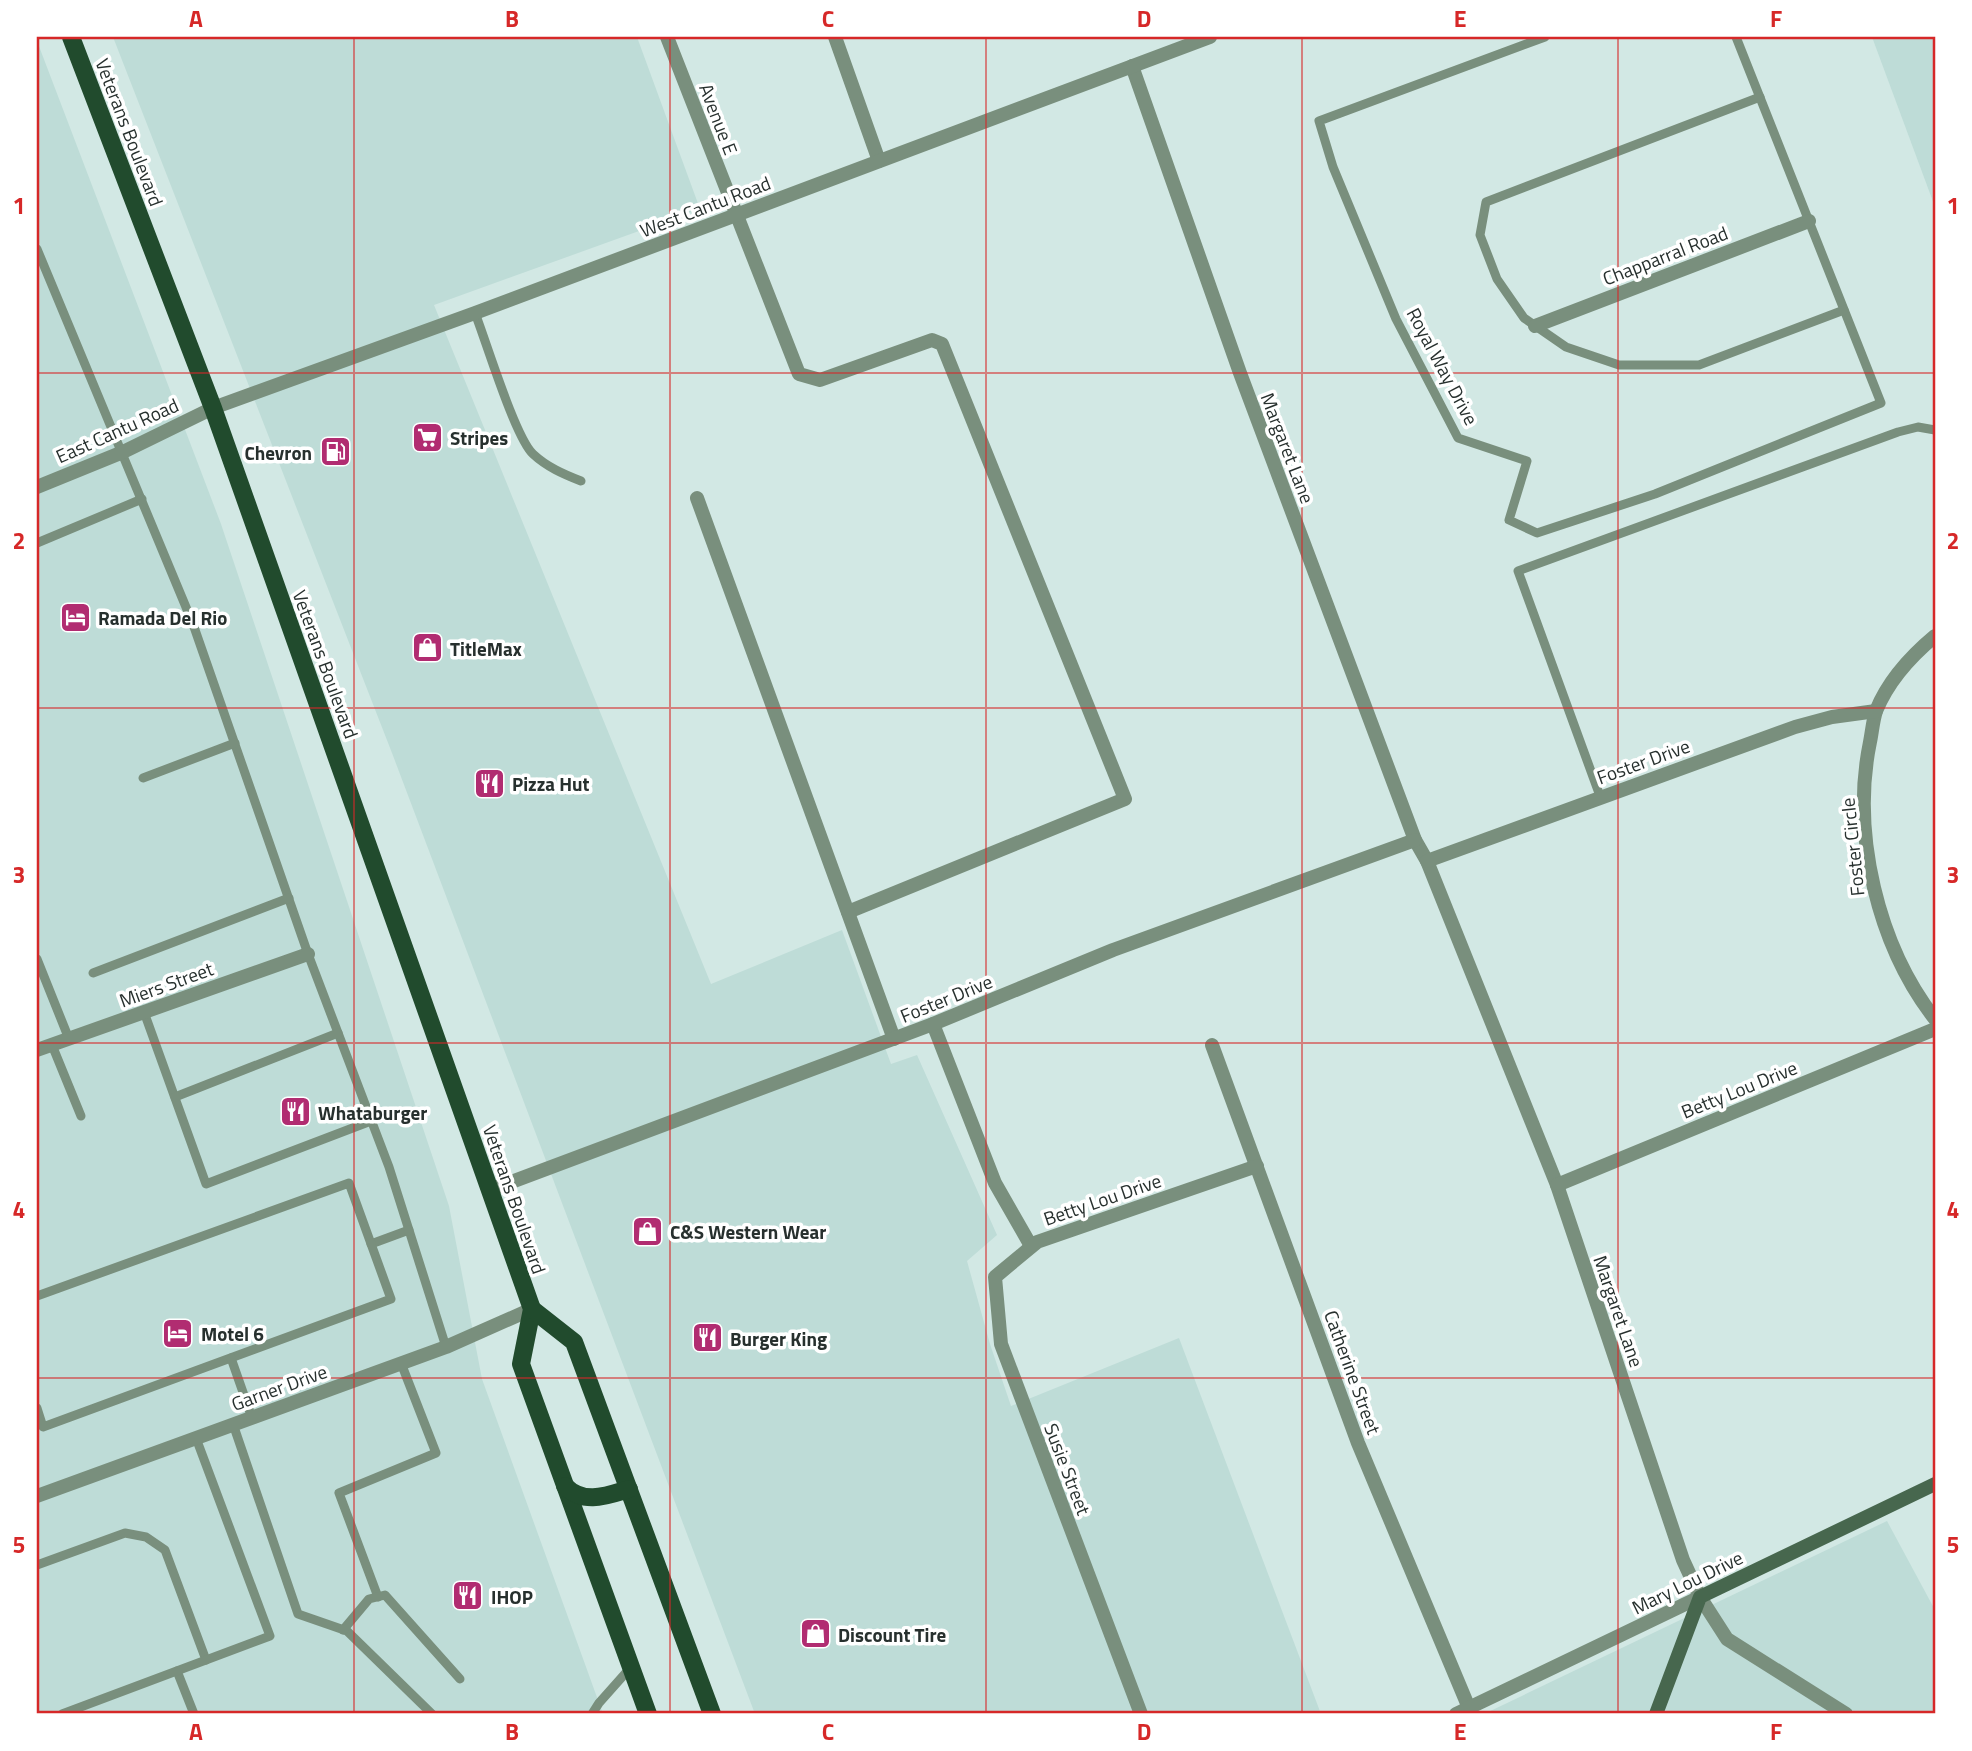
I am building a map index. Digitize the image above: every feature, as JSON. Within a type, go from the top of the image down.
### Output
[{"type":"main road","name":"Veterans Boulevard","points":[[71,37],[213,408],[532,1309]]},
{"type":"main road","points":[[648,1714],[521,1364],[532,1309],[574,1342],[712,1714]]},
{"type":"main road","name":"Mary Lou Drive","points":[[1700,1597],[1935,1484]]},
{"type":"main road","points":[[565,1486],[574,1495],[588,1497],[605,1496],[629,1489]]},
{"type":"main road","points":[[1656,1714],[1700,1597]]},
{"type":"street","name":"Avenue E","points":[[667,37],[799,374],[820,380],[932,340],[942,344],[1125,799],[848,912]]},
{"type":"street","points":[[835,37],[879,161]]},
{"type":"street","name":"West Cantu Road","points":[[213,408],[475,313],[1210,37]]},
{"type":"street","name":"Margaret Lane","points":[[1132,66],[1240,373],[1415,840],[1427,861],[1556,1185],[1683,1560],[1700,1597],[1727,1639],[1846,1714]]},
{"type":"street","name":"Chapparral Road","points":[[1535,326],[1809,221]]},
{"type":"street","name":"East Cantu Road","points":[[37,487],[123,452],[213,408]]},
{"type":"street","points":[[697,498],[894,1039]]},
{"type":"street","name":"Foster Circle","points":[[1935,636],[1906,662],[1876,711],[1867,757],[1864,809],[1879,909],[1892,947],[1920,1000],[1935,1019]]},
{"type":"street","name":"Foster Drive","points":[[1427,861],[1795,727],[1832,717],[1876,711]]},
{"type":"street","name":"Foster Drive","points":[[490,1190],[933,1024],[1113,950],[1415,840]]},
{"type":"street","name":"Miers Street","points":[[37,1051],[308,954]]},
{"type":"street","name":"Betty Lou Drive","points":[[933,1024],[995,1183],[1031,1246],[1037,1241],[1257,1166]]},
{"type":"street","name":"Betty Lou Drive","points":[[1556,1185],[1935,1029]]},
{"type":"street","name":"Catherine Street","points":[[1212,1045],[1359,1443],[1462,1711]]},
{"type":"street","name":"Susie Street","points":[[1031,1246],[995,1277],[1000,1344],[1141,1714]]},
{"type":"street","name":"Garner Drive","points":[[37,1496],[446,1347],[532,1309]]},
{"type":"street","name":"Mary Lou Drive","points":[[1462,1711],[1700,1597]]},
{"type":"lane","name":"Royal Way Drive","points":[[1545,37],[1319,121],[1334,167],[1396,319],[1458,438],[1527,461],[1509,520],[1537,533],[1655,494],[1881,403],[1844,310]]},
{"type":"lane","points":[[1736,37],[1760,97],[1844,310],[1699,365],[1619,365],[1566,346],[1524,318],[1497,279],[1480,235],[1486,202],[1760,97]]},
{"type":"lane","points":[[37,248],[39,262],[123,452],[194,624],[308,954],[409,1230],[446,1347]]},
{"type":"lane","points":[[475,313],[517,426],[531,452],[553,470],[581,481]]},
{"type":"lane","points":[[1600,796],[1518,571],[1898,432],[1917,427],[1935,430]]},
{"type":"lane","points":[[37,543],[142,499]]},
{"type":"lane","points":[[143,778],[235,743]]},
{"type":"lane","points":[[93,973],[289,898]]},
{"type":"lane","points":[[37,959],[69,1039]]},
{"type":"lane","points":[[144,1012],[206,1184],[371,1121]]},
{"type":"lane","points":[[175,1097],[338,1033]]},
{"type":"lane","points":[[52,1045],[80,1116]]},
{"type":"lane","points":[[37,1296],[349,1183],[391,1299],[43,1427],[37,1408]]},
{"type":"lane","points":[[371,1244],[409,1230]]},
{"type":"lane","points":[[230,1358],[252,1418]]},
{"type":"lane","points":[[378,1597],[339,1493],[436,1453],[401,1363]]},
{"type":"lane","points":[[233,1424],[298,1614],[347,1631],[432,1714]]},
{"type":"lane","points":[[62,1714],[270,1636],[195,1438]]},
{"type":"lane","points":[[37,1565],[125,1533],[146,1537],[165,1550],[206,1660]]},
{"type":"lane","points":[[343,1630],[369,1599],[385,1595],[460,1679]]},
{"type":"lane","points":[[592,1714],[631,1667]]},
{"type":"lane","points":[[177,1671],[194,1714]]},
{"type":"shaded area","points":[[113,37],[637,37],[700,209],[434,305],[711,984],[842,930],[891,1064],[917,1055],[997,1235],[967,1261],[1011,1406],[1179,1338],[1321,1714],[755,1714],[392,753]]},
{"type":"shaded area","points":[[1872,37],[1935,37],[1935,207]]},
{"type":"shaded area","points":[[37,41],[221,524],[449,1206],[482,1379],[603,1714],[37,1714]]},
{"type":"shaded area","points":[[1887,1521],[1935,1610],[1935,1714],[1484,1714]]},
{"type":"place","name":"Stripes","points":[[427,437]]},
{"type":"place","name":"Chevron","points":[[335,452]]},
{"type":"place","name":"Ramada Del Rio","points":[[75,617]]},
{"type":"place","name":"TitleMax","points":[[427,648]]},
{"type":"place","name":"Pizza Hut","points":[[489,783]]},
{"type":"place","name":"Whataburger","points":[[295,1112]]},
{"type":"place","name":"C&S Western Wear","points":[[647,1231]]},
{"type":"place","name":"Motel 6","points":[[178,1333]]},
{"type":"place","name":"Burger King","points":[[707,1338]]},
{"type":"place","name":"IHOP","points":[[468,1596]]},
{"type":"place","name":"Discount Tire","points":[[815,1634]]}]
